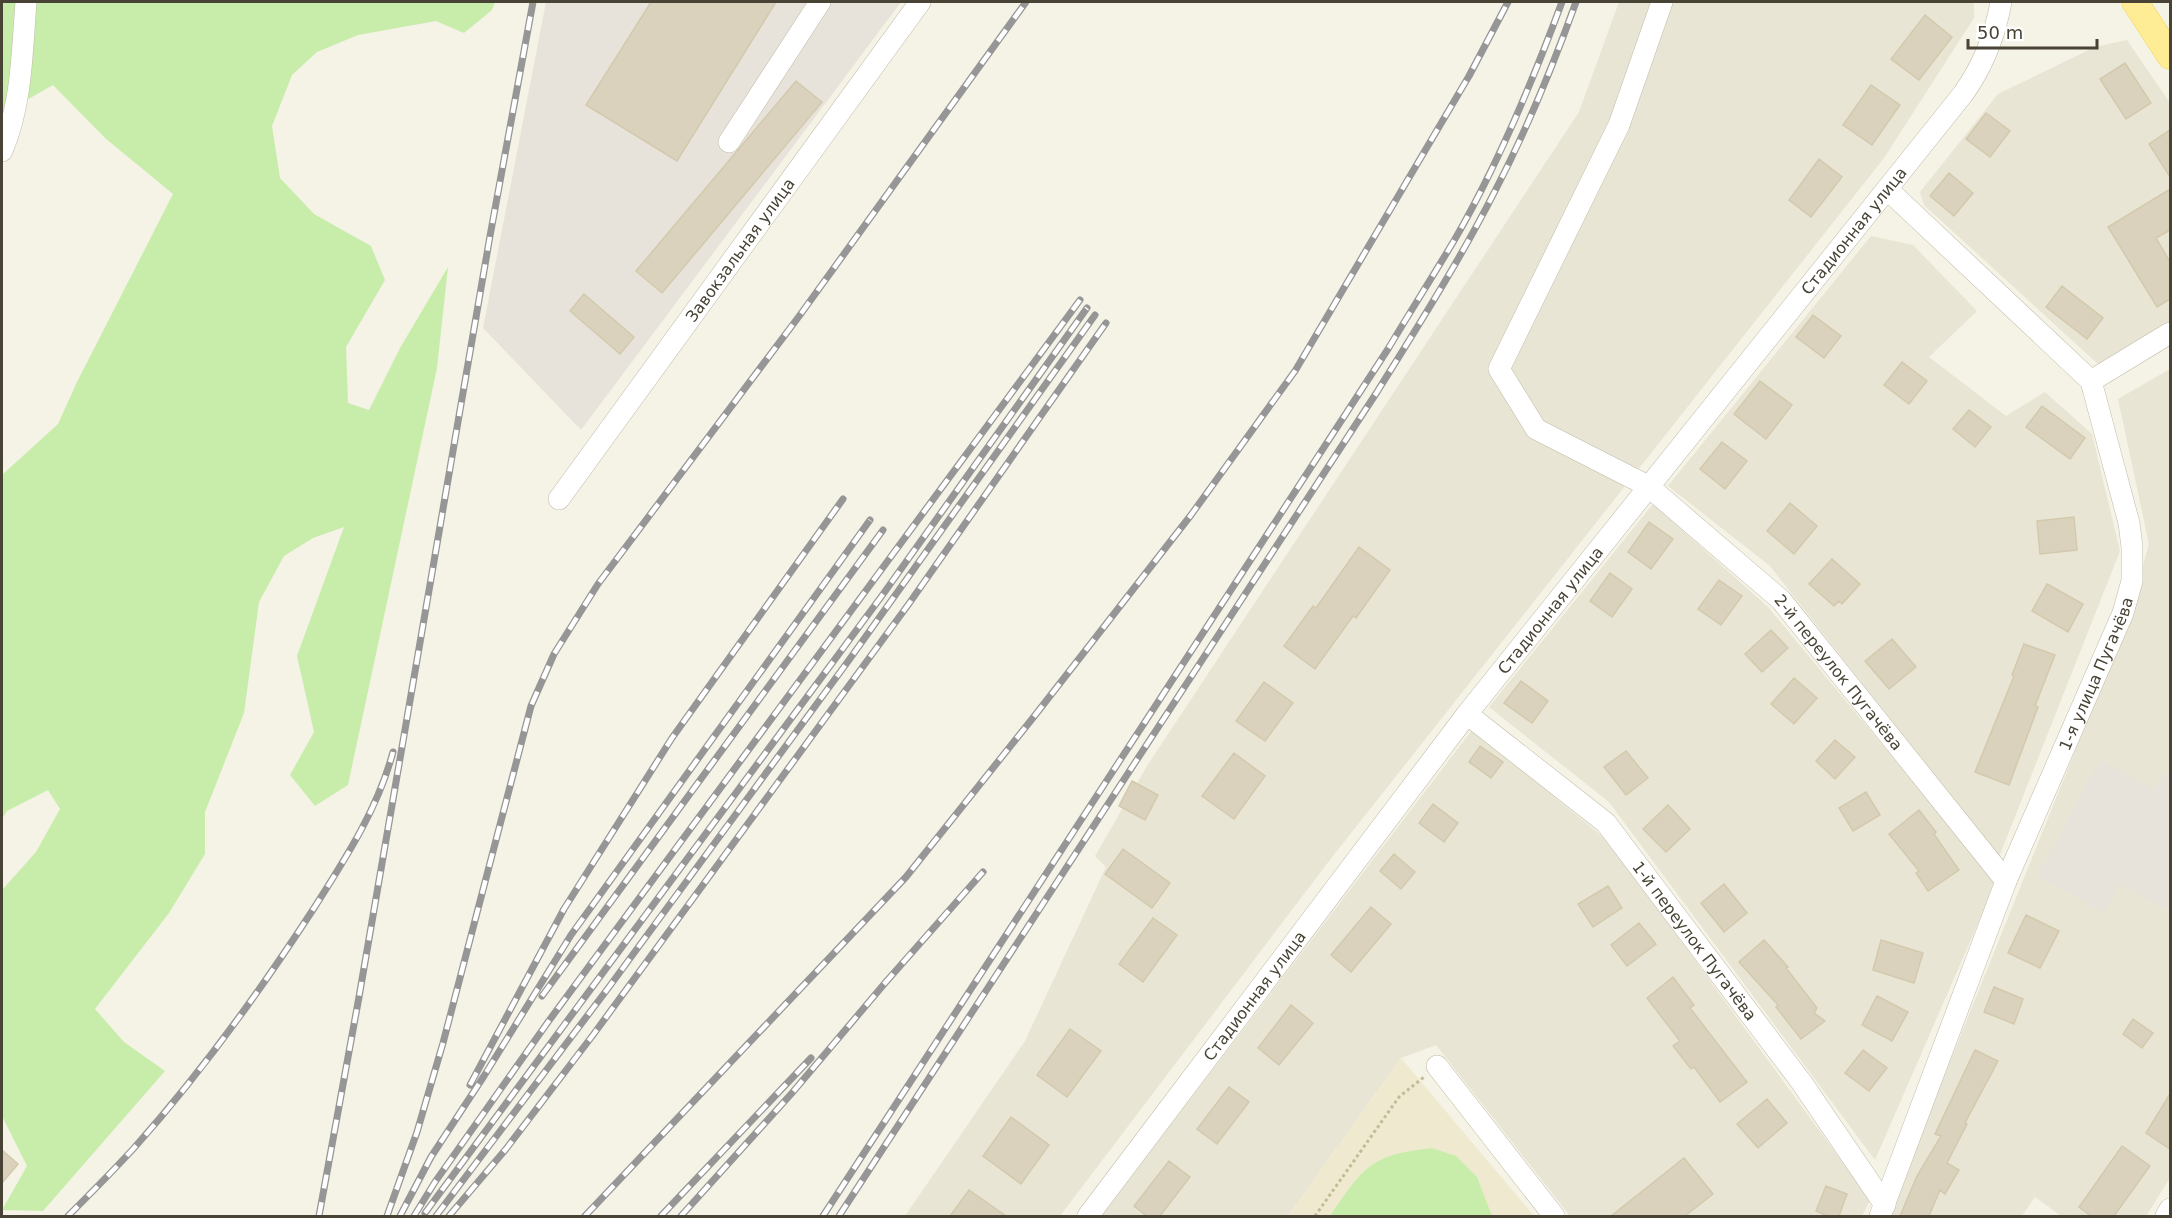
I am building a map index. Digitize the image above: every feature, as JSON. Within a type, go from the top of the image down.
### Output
[{"type":"main road","points":[[2135,2],[2170,56]]},
{"type":"street","points":[[2,151],[9,134],[20,83],[26,2]]},
{"type":"street","points":[[729,142],[820,2]]},
{"type":"street","name":"Завокзальная улица","points":[[559,499],[920,2]]},
{"type":"street","name":"2-й переулок Пугачёва","points":[[1662,2],[1620,125],[1499,369],[1536,429],[1648,486],[1781,600],[2006,881]]},
{"type":"street","name":"Стадионная улица","points":[[1088,1216],[1467,714],[1940,125],[1971,82],[1991,43],[2001,2]]},
{"type":"street","points":[[1887,189],[2091,381],[2170,333]]},
{"type":"street","name":"1-я улица Пугачёва","points":[[1883,1211],[2006,881],[2123,613],[2132,581],[2129,523],[2091,381]]},
{"type":"street","name":"1-й переулок Пугачёва","points":[[1467,714],[1606,823],[1802,1083],[1883,1211]]},
{"type":"street","points":[[1437,1066],[1554,1216]]},
{"type":"street","points":[[2166,1216],[2170,1209]]},
{"type":"path","points":[[1315,1216],[1399,1097],[1437,1066]]},
{"type":"shaded area","points":[[546,2],[901,2],[581,430],[483,328]]},
{"type":"shaded area","points":[[1619,2],[1974,2],[1974,18],[1884,158],[1329,861],[1060,1216],[905,1216],[1025,1041],[1106,867],[1095,856],[1147,766],[1579,112]]},
{"type":"shaded area","points":[[2127,40],[2170,103],[2170,322],[2099,365],[1924,205],[1920,192],[1998,94],[2095,47]]},
{"type":"shaded area","points":[[1871,236],[1913,245],[1977,311],[1929,357],[2006,416],[2045,392],[2092,434],[2120,551],[1999,857],[1770,566],[1668,486]]},
{"type":"shaded area","points":[[2170,369],[2170,1178],[2146,1216],[2061,1216],[2035,1197],[2022,1216],[1888,1216],[2127,622],[2149,544],[2118,399]]},
{"type":"shaded area","points":[[1653,504],[1768,607],[1996,882],[1875,1160],[1609,802],[1489,707]]},
{"type":"shaded area","points":[[1472,730],[1608,841],[1870,1200],[1862,1216],[1570,1216],[1436,1045],[1401,1058],[1288,1216],[1101,1216]]},
{"type":"shaded area","points":[[2100,760],[2155,790],[2165,771],[2170,774],[2170,912],[2120,884],[2104,913],[2037,876]]},
{"type":"shaded area","points":[[1401,1058],[1534,1216],[1288,1216]]},
{"type":"green space","points":[[2,2],[495,2],[492,10],[464,33],[436,21],[358,35],[317,52],[292,75],[272,126],[280,178],[314,214],[371,246],[385,280],[346,347],[348,403],[369,410],[400,348],[448,267],[437,368],[348,785],[315,806],[290,775],[314,732],[297,656],[344,527],[313,538],[284,556],[259,602],[244,713],[205,812],[205,854],[169,913],[95,1009],[124,1042],[165,1071],[43,1211],[2,1210],[27,1166],[2,1116],[2,890],[36,852],[60,809],[48,790],[7,811],[2,819],[2,475],[58,424],[173,194],[105,138],[53,85],[2,114]]},
{"type":"green space","points":[[1432,1148],[1456,1156],[1477,1177],[1492,1216],[1330,1216],[1351,1186],[1370,1166],[1394,1155]]},
{"type":"building","points":[[651,2],[776,2],[677,161],[586,105]]},
{"type":"building","points":[[1925,15],[1952,37],[1919,80],[1891,59]]},
{"type":"building","points":[[2125,63],[2151,103],[2126,119],[2100,79]]},
{"type":"building","points":[[796,81],[822,102],[662,293],[636,271]]},
{"type":"building","points":[[1871,85],[1900,105],[1872,145],[1843,125]]},
{"type":"building","points":[[1986,113],[2010,131],[1990,157],[1966,139]]},
{"type":"building","points":[[2170,130],[2170,177],[2149,144]]},
{"type":"building","points":[[1819,159],[1842,177],[1811,217],[1789,200]]},
{"type":"building","points":[[1949,173],[1973,193],[1954,216],[1930,196]]},
{"type":"building","points":[[2170,189],[2170,230],[2156,238],[2170,262],[2170,299],[2157,307],[2108,227]]},
{"type":"building","points":[[2062,286],[2103,318],[2087,339],[2046,307]]},
{"type":"building","points":[[584,294],[634,337],[620,354],[570,311]]},
{"type":"building","points":[[1813,315],[1841,336],[1824,358],[1796,337]]},
{"type":"building","points":[[1902,362],[1927,381],[1909,404],[1884,385]]},
{"type":"building","points":[[1760,381],[1792,405],[1766,439],[1734,414]]},
{"type":"building","points":[[2042,406],[2085,438],[2070,459],[2026,427]]},
{"type":"building","points":[[1969,410],[1991,427],[1975,447],[1953,429]]},
{"type":"building","points":[[1722,442],[1747,461],[1725,489],[1700,469]]},
{"type":"building","points":[[1790,503],[1817,526],[1794,554],[1767,531]]},
{"type":"building","points":[[2074,517],[2077,550],[2040,554],[2037,521]]},
{"type":"building","points":[[1649,522],[1673,539],[1651,569],[1628,552]]},
{"type":"building","points":[[1359,547],[1390,570],[1356,618],[1353,616],[1315,669],[1284,646],[1313,606],[1316,608]]},
{"type":"building","points":[[1832,559],[1860,584],[1842,604],[1839,601],[1834,606],[1809,584]]},
{"type":"building","points":[[1610,573],[1632,589],[1612,617],[1590,601]]},
{"type":"building","points":[[1719,580],[1742,596],[1721,625],[1698,609]]},
{"type":"building","points":[[2047,584],[2083,604],[2068,632],[2032,611]]},
{"type":"building","points":[[1771,630],[1788,648],[1762,672],[1745,654]]},
{"type":"building","points":[[1892,639],[1916,667],[1889,689],[1865,661]]},
{"type":"building","points":[[2024,644],[2055,655],[2035,706],[2038,707],[2009,785],[1975,772],[2014,676],[2012,675]]},
{"type":"building","points":[[1794,678],[1817,698],[1794,724],[1771,704]]},
{"type":"building","points":[[1521,681],[1548,701],[1532,723],[1504,703]]},
{"type":"building","points":[[1264,682],[1293,703],[1265,741],[1236,721]]},
{"type":"building","points":[[1835,740],[1855,757],[1835,779],[1816,761]]},
{"type":"building","points":[[1480,746],[1503,762],[1491,778],[1469,762]]},
{"type":"building","points":[[1626,751],[1648,778],[1626,795],[1604,767]]},
{"type":"building","points":[[1234,753],[1265,776],[1234,819],[1202,796]]},
{"type":"building","points":[[1132,781],[1158,795],[1145,820],[1119,806]]},
{"type":"building","points":[[1866,792],[1880,815],[1853,831],[1839,808]]},
{"type":"building","points":[[1433,804],[1458,823],[1444,842],[1419,823]]},
{"type":"building","points":[[1668,805],[1690,829],[1666,852],[1643,829]]},
{"type":"building","points":[[1919,810],[1936,832],[1934,834],[1959,870],[1928,891],[1916,873],[1919,871],[1889,834]]},
{"type":"building","points":[[1123,849],[1170,883],[1152,908],[1105,874]]},
{"type":"building","points":[[1394,854],[1415,872],[1401,889],[1380,871]]},
{"type":"building","points":[[1724,884],[1747,913],[1724,932],[1701,903]]},
{"type":"building","points":[[1608,886],[1622,908],[1593,927],[1578,904]]},
{"type":"building","points":[[1371,907],[1391,924],[1351,972],[1331,955]]},
{"type":"building","points":[[2026,915],[2059,931],[2040,968],[2008,953]]},
{"type":"building","points":[[1153,918],[1177,935],[1143,982],[1119,964]]},
{"type":"building","points":[[1639,923],[1656,944],[1627,966],[1611,945]]},
{"type":"building","points":[[1764,940],[1788,967],[1786,968],[1817,1008],[1814,1013],[1825,1021],[1801,1039],[1776,1007],[1778,1005],[1739,962]]},
{"type":"building","points":[[1881,940],[1923,953],[1914,983],[1873,970]]},
{"type":"building","points":[[1673,977],[1694,1005],[1690,1008],[1747,1082],[1720,1102],[1694,1067],[1691,1069],[1673,1046],[1680,1041],[1647,998]]},
{"type":"building","points":[[1994,987],[2023,999],[2014,1024],[1984,1012]]},
{"type":"building","points":[[1877,996],[1908,1012],[1892,1041],[1862,1025]]},
{"type":"building","points":[[1291,1005],[1313,1023],[1279,1065],[1258,1048]]},
{"type":"building","points":[[2133,1019],[2153,1033],[2142,1048],[2123,1034]]},
{"type":"building","points":[[1070,1029],[1101,1051],[1067,1097],[1037,1075]]},
{"type":"building","points":[[1863,1050],[1887,1068],[1869,1091],[1845,1073]]},
{"type":"building","points":[[1975,1050],[1998,1061],[1947,1163],[1959,1170],[1945,1194],[1940,1190],[1929,1216],[1900,1216],[1917,1176],[1941,1136],[1935,1134]]},
{"type":"building","points":[[1229,1087],[1249,1102],[1217,1144],[1197,1129]]},
{"type":"building","points":[[2170,1094],[2170,1149],[2146,1133]]},
{"type":"building","points":[[1767,1099],[1787,1123],[1758,1148],[1737,1124]]},
{"type":"building","points":[[1011,1117],[1049,1145],[1021,1184],[983,1156]]},
{"type":"building","points":[[2122,1146],[2150,1166],[2114,1216],[2091,1216],[2079,1207]]},
{"type":"building","points":[[2,1150],[18,1164],[2,1183]]},
{"type":"building","points":[[1684,1158],[1713,1194],[1685,1216],[1611,1216]]},
{"type":"building","points":[[1169,1161],[1190,1177],[1160,1216],[1147,1216],[1134,1206]]},
{"type":"building","points":[[1826,1186],[1847,1194],[1839,1216],[1828,1216],[1816,1211]]},
{"type":"building","points":[[969,1190],[1006,1216],[950,1216]]},
{"type":"railway","points":[[319,1216],[533,2]]},
{"type":"railway","points":[[387,1216],[417,1132],[443,1043],[531,706],[554,654],[598,584],[800,315],[1026,2]]},
{"type":"railway","points":[[585,1216],[906,877],[1191,515],[1295,371],[1469,76],[1508,2]]},
{"type":"railway","points":[[823,1216],[1388,349],[1438,267],[1471,211],[1500,152],[1539,63],[1562,2]]},
{"type":"railway","points":[[839,1216],[1423,318],[1468,242],[1507,168],[1539,97],[1576,2]]},
{"type":"railway","points":[[414,1216],[435,1182],[548,1022],[1080,300]]},
{"type":"railway","points":[[425,1213],[881,597],[1087,308]]},
{"type":"railway","points":[[436,1216],[609,987],[849,660],[1095,315]]},
{"type":"railway","points":[[449,1216],[506,1149],[593,1035],[908,605],[1106,323]]},
{"type":"railway","points":[[470,1085],[564,909],[672,738],[843,499]]},
{"type":"railway","points":[[400,1216],[431,1157],[571,935],[870,520]]},
{"type":"railway","points":[[542,996],[883,530]]},
{"type":"railway","points":[[68,1216],[159,1120],[207,1061],[274,968],[316,905],[360,831],[379,793],[393,752]]},
{"type":"railway","points":[[681,1216],[792,1093],[983,872]]},
{"type":"railway","points":[[661,1216],[811,1058]]}]
